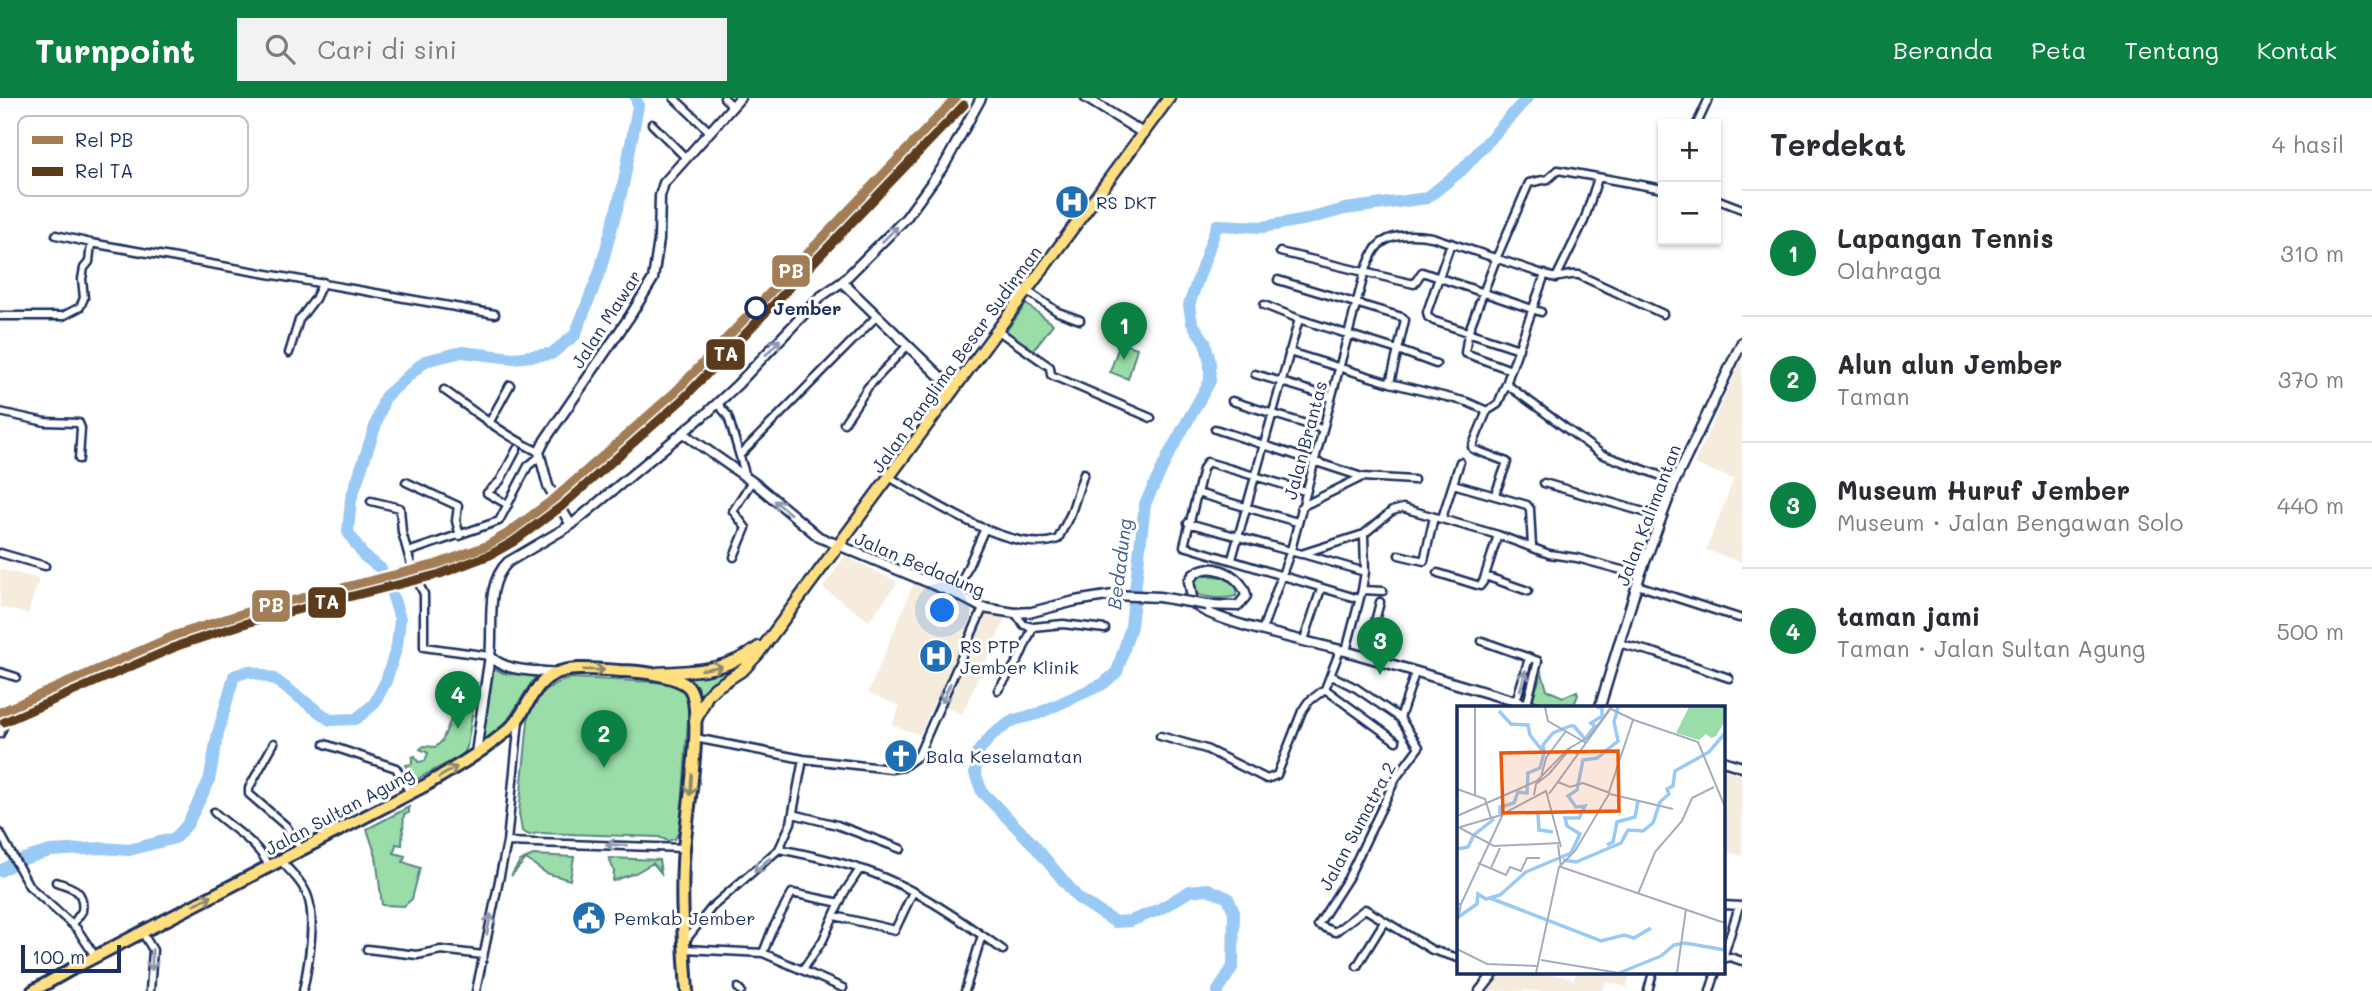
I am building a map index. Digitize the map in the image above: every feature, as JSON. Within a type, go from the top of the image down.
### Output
[{"type":"highway","points":[[556,673],[589,669],[646,673],[681,681],[689,687],[692,694],[695,738],[684,848],[688,991]]},
{"type":"highway","name":"Jalan Sultan Agung","points":[[33,991],[95,956],[302,851],[476,754],[510,728],[538,686],[556,673]]},
{"type":"main road","name":"Jalan Panglima Besar Sudirman","points":[[695,722],[707,696],[744,669],[769,639],[1169,98]]},
{"type":"main road","name":"Jalan Panglima Besar Sudirman","points":[[646,673],[723,667],[746,657],[769,639]]},
{"type":"street","points":[[674,98],[709,131]]},
{"type":"street","points":[[724,98],[733,106]]},
{"type":"street","name":"Jalan Mawar","points":[[539,454],[653,279],[659,240],[660,196],[664,183],[740,98]]},
{"type":"street","points":[[476,754],[490,656],[493,593],[498,575],[508,562],[571,525],[718,404],[820,297],[842,282],[906,218],[945,164],[981,98]]},
{"type":"street","points":[[1086,98],[1143,133]]},
{"type":"street","points":[[1699,119],[1709,98]]},
{"type":"street","points":[[652,124],[685,157]]},
{"type":"street","points":[[1511,370],[1465,352],[1468,333],[1483,293],[1529,183],[1548,179],[1558,170],[1658,188]]},
{"type":"street","points":[[1556,278],[1584,221],[1598,178]]},
{"type":"street","points":[[1721,201],[1742,209]]},
{"type":"street","name":"Jalan Brantas","points":[[1262,630],[1291,550],[1365,271],[1372,256],[1381,243],[1399,236],[1419,234],[1451,243]]},
{"type":"street","points":[[56,235],[495,314]]},
{"type":"street","points":[[0,316],[63,316],[80,307],[84,298],[84,268],[89,262],[91,243]]},
{"type":"street","points":[[1519,349],[1428,317],[1427,312],[1451,243],[1556,278],[1578,275],[1663,314]]},
{"type":"street","points":[[1280,252],[1414,285],[1421,272],[1537,311]]},
{"type":"street","points":[[1289,352],[1390,383],[1467,402],[1487,411],[1498,404],[1537,311],[1545,274]]},
{"type":"street","points":[[1279,280],[1402,317],[1405,320],[1390,383]]},
{"type":"street","points":[[289,353],[299,320],[315,299],[323,282]]},
{"type":"street","points":[[842,282],[954,390]]},
{"type":"street","points":[[1026,290],[1058,312],[1080,320]]},
{"type":"street","points":[[1264,305],[1436,364]]},
{"type":"street","points":[[740,455],[877,316]]},
{"type":"street","points":[[1232,559],[1299,319]]},
{"type":"street","points":[[997,330],[1051,367],[1051,375],[1151,418]]},
{"type":"street","name":"Jalan Kalimantan","points":[[1601,706],[1618,643],[1661,517],[1675,481],[1742,342]]},
{"type":"street","points":[[844,423],[868,387],[908,345]]},
{"type":"street","points":[[1255,374],[1331,397]]},
{"type":"street","points":[[1506,384],[1601,454],[1675,481]]},
{"type":"street","points":[[489,423],[510,385]]},
{"type":"street","points":[[444,390],[489,423],[539,454],[548,486],[571,525]]},
{"type":"street","points":[[1232,401],[1322,429]]},
{"type":"street","points":[[718,404],[728,416],[749,479],[733,511],[746,527],[734,557]]},
{"type":"street","points":[[1487,411],[1472,447],[1507,461],[1495,495]]},
{"type":"street","points":[[0,412],[45,422],[79,423],[79,460]]},
{"type":"street","points":[[1215,429],[1265,443],[1362,477],[1414,480]]},
{"type":"street","name":"Jalan Bedadung","points":[[683,433],[749,479],[819,537],[956,594],[983,608],[1015,613],[1045,610],[1113,594],[1159,597],[1207,605],[1238,606],[1245,600],[1243,585],[1231,574],[1207,568],[1192,576],[1189,590],[1193,603],[1205,612],[1262,630]]},
{"type":"street","points":[[508,505],[487,493],[500,481],[517,449]]},
{"type":"street","points":[[408,552],[499,521],[528,466],[539,454]]},
{"type":"street","points":[[1399,555],[1424,561],[1460,462]]},
{"type":"street","points":[[1305,491],[1207,463],[1188,523],[1184,546],[1359,599]]},
{"type":"street","points":[[889,477],[959,517],[1035,544],[1058,539],[1071,513],[1084,474]]},
{"type":"street","points":[[1301,507],[1362,477]]},
{"type":"street","points":[[406,482],[457,505],[460,536]]},
{"type":"street","points":[[1544,483],[1661,517]]},
{"type":"street","points":[[1453,484],[1522,503],[1530,509],[1532,547]]},
{"type":"street","points":[[1197,493],[1297,522]]},
{"type":"street","points":[[371,501],[400,508],[402,532],[417,583],[424,594],[424,647],[490,656],[498,663],[510,667],[556,673]]},
{"type":"street","points":[[1301,554],[1364,534],[1395,509],[1403,508],[1498,535],[1549,554],[1577,558],[1640,575]]},
{"type":"street","points":[[1188,523],[1365,572]]},
{"type":"street","points":[[956,594],[985,528]]},
{"type":"street","points":[[1160,736],[1206,748],[1267,779],[1277,775],[1301,711],[1325,689],[1343,651],[1362,590],[1365,572],[1364,534]]},
{"type":"street","points":[[1438,573],[1480,586],[1498,535]]},
{"type":"street","points":[[0,553],[45,566]]},
{"type":"street","points":[[1485,576],[1528,591]]},
{"type":"street","points":[[1637,585],[1739,618]]},
{"type":"street","points":[[1304,640],[1321,589]]},
{"type":"street","points":[[1362,590],[1383,591]]},
{"type":"street","points":[[0,717],[178,640],[319,599]]},
{"type":"street","points":[[1366,657],[1380,602]]},
{"type":"street","points":[[695,738],[803,759],[891,769],[903,767],[918,756],[983,608]]},
{"type":"street","points":[[1015,613],[1024,625],[1033,627],[1063,624],[1105,629]]},
{"type":"street","points":[[998,690],[1019,659],[1033,627]]},
{"type":"street","points":[[1262,630],[1534,706]]},
{"type":"street","points":[[1482,641],[1538,661],[1527,704]]},
{"type":"street","points":[[1618,643],[1729,678]]},
{"type":"street","points":[[1516,701],[1529,658]]},
{"type":"street","points":[[0,672],[16,677]]},
{"type":"street","points":[[1332,676],[1356,688],[1400,718],[1415,673]]},
{"type":"street","points":[[1325,689],[1396,741]]},
{"type":"street","points":[[0,734],[9,713]]},
{"type":"street","points":[[476,991],[507,842],[520,713]]},
{"type":"street","name":"Jalan Sumatra 2","points":[[1400,718],[1419,747],[1396,778],[1348,877],[1318,924],[1335,932],[1365,909],[1432,950],[1457,958]]},
{"type":"street","points":[[274,743],[249,788],[249,794],[285,826],[302,851]]},
{"type":"street","points":[[326,744],[396,768],[410,793]]},
{"type":"street","points":[[685,945],[712,908],[779,849],[793,814],[803,759]]},
{"type":"street","points":[[1724,761],[1742,767]]},
{"type":"street","points":[[214,812],[252,841],[271,867]]},
{"type":"street","points":[[793,814],[836,825],[901,849]]},
{"type":"street","points":[[0,833],[29,886],[73,924],[95,956]]},
{"type":"street","points":[[507,842],[684,848]]},
{"type":"street","points":[[779,849],[860,869],[913,892],[1003,950]]},
{"type":"street","points":[[281,861],[303,887],[310,907],[310,949],[303,991]]},
{"type":"street","points":[[803,969],[823,940],[850,882],[860,869]]},
{"type":"street","points":[[56,882],[75,888],[81,895],[82,911],[73,924]]},
{"type":"street","points":[[835,916],[895,930],[913,892]]},
{"type":"street","points":[[763,953],[792,893],[840,903]]},
{"type":"street","points":[[1724,955],[1741,905]]},
{"type":"street","points":[[1357,966],[1384,922]]},
{"type":"street","points":[[142,932],[153,950],[150,991]]},
{"type":"street","points":[[965,991],[982,935]]},
{"type":"street","points":[[685,945],[763,953],[843,988]]},
{"type":"street","points":[[367,949],[416,955],[441,950],[483,955]]},
{"type":"street","points":[[1724,958],[1742,961]]},
{"type":"street","points":[[1480,991],[1493,974]]},
{"type":"street","points":[[1648,991],[1652,974]]},
{"type":"street","points":[[1710,991],[1715,974]]},
{"type":"shaded area","points":[[1742,359],[1742,562],[1706,550],[1734,479],[1694,464]]},
{"type":"shaded area","points":[[845,556],[898,582],[869,621],[823,588]]},
{"type":"shaded area","points":[[0,569],[39,579],[28,614],[0,607]]},
{"type":"shaded area","name":"RS PTP Jember Klinik","points":[[914,583],[1005,619],[962,714],[934,702],[920,735],[892,725],[900,706],[868,693]]},
{"type":"shaded area","points":[[1724,769],[1742,775],[1742,856],[1724,851]]},
{"type":"shaded area","points":[[1501,974],[1553,974],[1574,979],[1576,974],[1630,974],[1627,987],[1606,982],[1602,991],[1488,991]]},
{"type":"green space","points":[[1026,304],[1053,324],[1032,352],[1005,333]]},
{"type":"green space","points":[[1120,343],[1137,348],[1128,379],[1110,372]]},
{"type":"green space","points":[[1205,575],[1230,578],[1237,587],[1236,596],[1212,597],[1190,590],[1195,578]]},
{"type":"green space","points":[[746,661],[747,663],[708,686],[698,697],[675,674],[712,673]]},
{"type":"green space","points":[[491,667],[503,673],[535,677],[504,726],[480,746]]},
{"type":"green space","points":[[1542,673],[1547,690],[1563,697],[1577,691],[1578,695],[1573,706],[1549,706],[1531,702]]},
{"type":"green space","points":[[572,678],[675,683],[686,691],[689,703],[681,827],[675,839],[668,841],[659,837],[538,833],[529,835],[522,831],[519,813],[529,711],[547,690]]},
{"type":"green space","points":[[464,682],[477,683],[464,753],[408,784],[405,778],[410,776],[406,765],[412,764],[412,757],[415,756],[418,762],[425,761],[428,753],[420,749],[424,746],[436,747],[442,741],[454,712],[461,704],[459,694],[451,685],[459,689]]},
{"type":"green space","points":[[409,807],[409,813],[404,814],[402,845],[396,844],[394,853],[405,856],[403,862],[420,868],[412,899],[404,906],[382,905],[376,856],[367,829]]},
{"type":"green space","points":[[533,855],[574,857],[570,880],[546,873],[526,859],[511,876],[520,861]]},
{"type":"green space","points":[[609,858],[659,860],[661,873],[653,863],[613,881],[614,871]]},
{"type":"waterway","points":[[0,871],[20,860],[50,851],[102,848],[129,850],[175,838],[187,825],[209,781],[218,733],[234,676],[249,671],[274,679],[330,720],[356,719],[374,704],[386,681],[397,646],[400,619],[381,569],[363,555],[348,532],[351,499],[385,397],[425,361],[462,352],[513,358],[551,354],[575,335],[600,271],[623,186],[638,106],[636,98]]},
{"type":"waterway","name":"Bedadung","points":[[1218,991],[1233,966],[1234,912],[1228,898],[1208,889],[1190,891],[1160,909],[1131,921],[1115,922],[1078,898],[1032,843],[982,792],[975,773],[977,753],[993,734],[1014,720],[1037,714],[1103,684],[1117,672],[1131,626],[1145,504],[1169,454],[1210,381],[1210,362],[1205,342],[1192,323],[1189,305],[1217,225],[1263,227],[1345,209],[1427,198],[1463,169],[1527,98]]},
{"type":"rail line","name":"PB","points":[[0,712],[176,635],[250,611],[437,564],[486,546],[508,533],[555,498],[676,391],[956,98]]},
{"type":"rail line","name":"TA","points":[[4,722],[180,645],[253,621],[440,574],[490,555],[513,542],[562,506],[684,398],[964,105]]},
{"type":"place","name":"RS DKT","points":[[1072,202]]},
{"type":"place","name":"Jember","points":[[756,308]]},
{"type":"place","name":"Lapangan Tennis","points":[[1124,360]]},
{"type":"place","name":"RS PTP Jember Klinik","points":[[936,656]]},
{"type":"place","name":"Museum Huruf Jember","points":[[1380,675]]},
{"type":"place","name":"taman jami","points":[[458,729]]},
{"type":"place","name":"Bala Keselamatan","points":[[901,756]]},
{"type":"place","name":"Alun alun Jember","points":[[604,768]]},
{"type":"place","name":"Pemkab Jember","points":[[589,918]]}]
